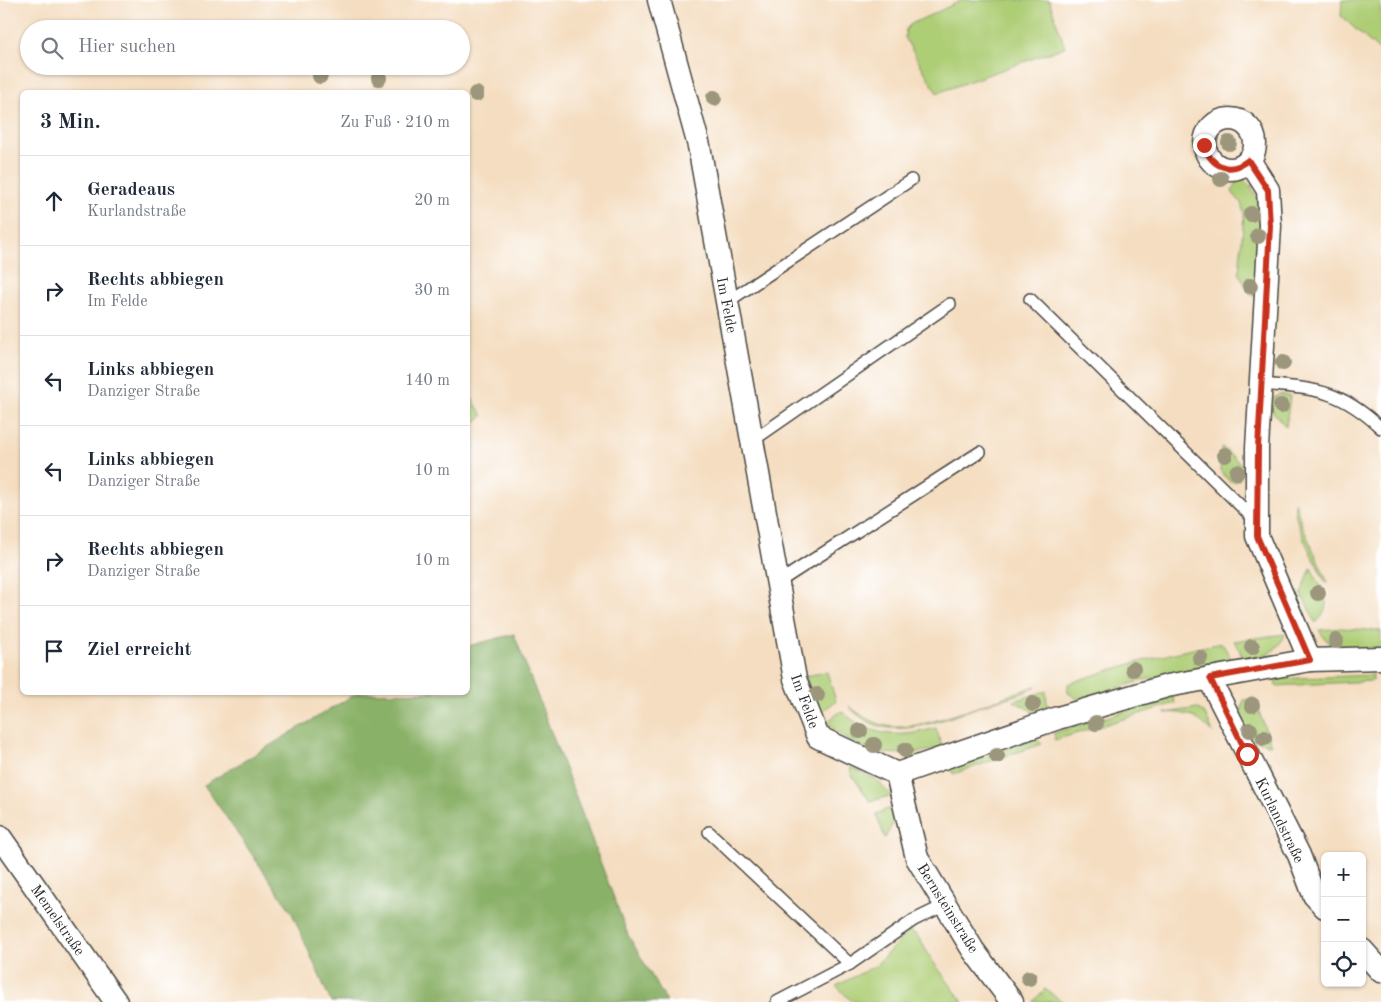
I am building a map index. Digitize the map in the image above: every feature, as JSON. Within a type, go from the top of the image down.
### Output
[{"type":"street","name":"Im Felde","points":[[659,0],[699,146],[795,679],[818,737],[897,774]]},
{"type":"street","points":[[1248,160],[1268,190],[1270,226],[1258,448],[1257,536],[1310,660]]},
{"type":"street","points":[[897,774],[1058,718],[1167,686],[1310,660],[1381,658]]},
{"type":"street","name":"Kurlandstraße","points":[[1210,678],[1300,855],[1314,895],[1321,903]]},
{"type":"street","name":"Bernsteinstraße","points":[[897,774],[917,858],[973,950],[1012,1002]]},
{"type":"street","name":"Memelstraße","points":[[0,837],[116,1002]]},
{"type":"street","points":[[1366,954],[1381,971]]},
{"type":"lane","points":[[727,302],[911,180]]},
{"type":"lane","points":[[1030,300],[1258,522]]},
{"type":"lane","points":[[752,441],[950,304]]},
{"type":"lane","points":[[1261,384],[1334,394],[1359,408],[1381,428]]},
{"type":"lane","points":[[777,583],[980,452]]},
{"type":"lane","points":[[709,832],[850,964]]},
{"type":"lane","points":[[777,1002],[850,964],[914,920],[945,905]]},
{"type":"green space","points":[[963,0],[1049,0],[1065,47],[937,93],[905,38],[906,29],[911,24]]},
{"type":"green space","points":[[1342,0],[1381,0],[1381,52],[1341,16]]},
{"type":"green space","points":[[1239,178],[1250,185],[1257,197],[1260,213],[1260,249],[1255,296],[1251,295],[1239,274],[1244,214],[1241,203],[1232,192]]},
{"type":"green space","points":[[1280,394],[1290,396],[1286,427],[1269,407],[1271,400]]},
{"type":"green space","points":[[470,395],[483,416],[470,426]]},
{"type":"green space","points":[[1222,447],[1240,463],[1240,479],[1234,482],[1228,480],[1220,470]]},
{"type":"green space","points":[[1295,502],[1301,523],[1328,583],[1326,583],[1311,555],[1297,519]]},
{"type":"green space","points":[[1311,568],[1325,596],[1326,603],[1322,616],[1316,623],[1301,593]]},
{"type":"green space","points":[[1342,628],[1381,631],[1381,652],[1354,651],[1338,648],[1331,644],[1319,630]]},
{"type":"green space","points":[[514,634],[628,935],[667,1002],[331,1002],[291,911],[204,785],[354,695],[470,695],[470,645]]},
{"type":"green space","points":[[1285,634],[1274,650],[1245,660],[1234,641]]},
{"type":"green space","points":[[1222,643],[1233,662],[1144,680],[1079,700],[1068,693],[1068,684],[1087,677],[1144,660]]},
{"type":"green space","points":[[827,672],[836,701],[821,712],[805,676]]},
{"type":"green space","points":[[1373,675],[1373,681],[1276,686],[1275,679]]},
{"type":"green space","points":[[1036,686],[1020,694],[954,716],[916,727],[898,728],[880,726],[864,719],[849,706],[864,717],[875,722],[893,727],[908,726],[945,718]]},
{"type":"green space","points":[[1046,691],[1047,706],[1043,712],[1037,714],[1014,701]]},
{"type":"green space","points":[[1173,697],[1175,703],[1055,740],[1054,733]]},
{"type":"green space","points":[[1254,698],[1271,745],[1247,737],[1245,732],[1241,719],[1242,705],[1244,700]]},
{"type":"green space","points":[[1197,708],[1205,714],[1213,733],[1191,716],[1179,713],[1165,713]]},
{"type":"green space","points":[[841,711],[852,720],[864,726],[886,733],[909,734],[936,728],[942,747],[926,751],[895,754],[865,748],[851,742],[827,722]]},
{"type":"green space","points":[[1036,739],[1042,744],[953,774],[951,768]]},
{"type":"green space","points":[[850,767],[876,779],[891,796],[870,801],[851,774]]},
{"type":"green space","points":[[896,806],[898,814],[885,838],[876,814]]},
{"type":"green space","points":[[909,931],[917,935],[934,963],[963,1002],[853,1002],[836,986],[875,966]]},
{"type":"green space","points":[[1045,989],[1063,1002],[1033,1002]]},
{"type":"route","points":[[1204,145],[1207,154],[1213,162],[1222,167],[1241,166],[1248,160],[1268,190],[1270,226],[1258,448],[1257,536],[1310,660],[1210,678],[1247,754]]}]
